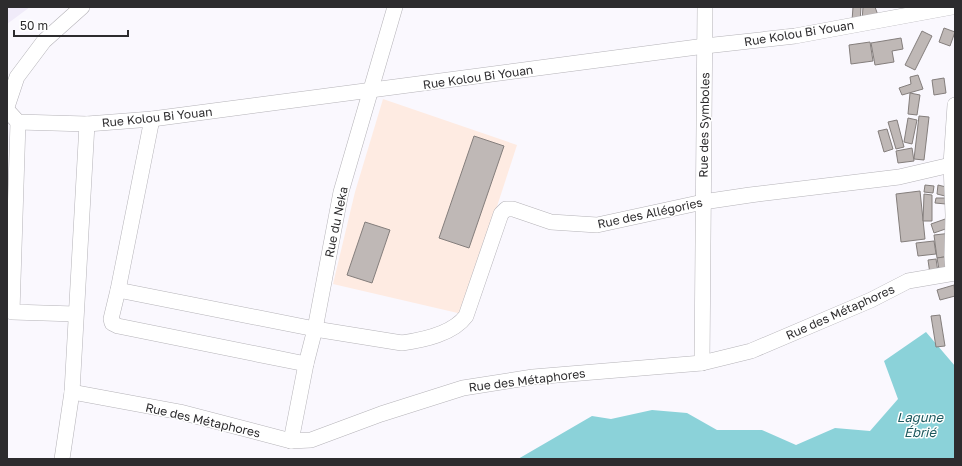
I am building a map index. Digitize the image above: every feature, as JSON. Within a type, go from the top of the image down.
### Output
[{"type":"street","points":[[75,314],[12,312],[18,122],[7,108],[17,77],[44,42],[82,7]]},
{"type":"street","name":"Rue du Neka","points":[[291,442],[306,364],[315,329],[341,192],[395,7]]},
{"type":"street","name":"Rue des Symboles","points":[[702,363],[705,7]]},
{"type":"street","name":"Rue Kolou Bi Youan","points":[[18,122],[87,124],[152,119],[705,46],[795,36],[950,8]]},
{"type":"street","points":[[954,273],[952,256],[955,105]]},
{"type":"street","points":[[152,119],[111,319],[112,323],[118,326],[306,364]]},
{"type":"street","points":[[62,459],[72,392],[75,314],[87,124]]},
{"type":"street","name":"Rue des Allégories","points":[[315,329],[402,344],[452,329],[461,323],[466,316],[502,214],[506,209],[513,209],[551,222],[597,226],[704,202],[898,177],[953,164]]},
{"type":"street","name":"Rue des Métaphores","points":[[72,392],[180,412],[291,442],[311,440],[381,414],[463,388],[533,377],[702,363],[751,351],[871,300],[908,281],[954,273]]},
{"type":"street","points":[[118,290],[315,329]]},
{"type":"shaded area","points":[[7,7],[30,7],[7,24]]},
{"type":"shaded area","points":[[383,99],[517,145],[462,314],[333,284],[355,192]]},
{"type":"water","name":"Lagune Ébrié","points":[[926,332],[955,366],[955,459],[518,459],[592,416],[611,419],[652,410],[687,413],[717,430],[762,430],[796,445],[835,428],[870,431],[898,399],[884,361]]},
{"type":"building","points":[[853,7],[861,7],[860,22],[852,21]]},
{"type":"building","points":[[863,7],[875,7],[879,18],[862,21]]},
{"type":"building","points":[[944,28],[955,32],[950,46],[939,42]]},
{"type":"building","points":[[922,31],[932,36],[915,70],[905,65]]},
{"type":"building","points":[[901,38],[903,49],[892,51],[894,62],[875,65],[871,43]]},
{"type":"building","points":[[870,42],[873,61],[851,64],[849,45]]},
{"type":"building","points":[[918,75],[923,89],[902,95],[899,88],[911,84],[910,77]]},
{"type":"building","points":[[944,78],[946,93],[934,95],[932,80]]},
{"type":"building","points":[[910,93],[920,95],[917,115],[908,114]]},
{"type":"building","points":[[919,116],[929,117],[924,160],[914,159]]},
{"type":"building","points":[[908,118],[917,120],[912,144],[904,142]]},
{"type":"building","points":[[897,120],[904,147],[896,149],[888,122]]},
{"type":"building","points":[[887,129],[893,149],[884,152],[878,131]]},
{"type":"building","points":[[474,136],[504,146],[469,248],[439,238]]},
{"type":"building","points":[[912,148],[914,161],[898,163],[896,151]]},
{"type":"building","points":[[925,185],[934,186],[933,193],[924,192]]},
{"type":"building","points":[[938,185],[950,188],[949,197],[937,194]]},
{"type":"building","points":[[920,191],[925,239],[901,242],[896,194]]},
{"type":"building","points":[[924,194],[932,195],[932,221],[923,221]]},
{"type":"building","points":[[936,198],[946,198],[946,204],[935,203]]},
{"type":"building","points":[[948,218],[951,227],[934,233],[931,224]]},
{"type":"building","points":[[365,222],[390,230],[372,283],[347,275]]},
{"type":"building","points":[[952,233],[951,256],[937,258],[934,235]]},
{"type":"building","points":[[934,241],[936,254],[918,256],[916,243]]},
{"type":"building","points":[[951,256],[953,273],[940,275],[937,258]]},
{"type":"building","points":[[936,259],[938,272],[930,274],[928,260]]},
{"type":"building","points":[[954,285],[955,296],[940,300],[937,290]]},
{"type":"building","points":[[940,315],[945,346],[936,347],[931,316]]}]
